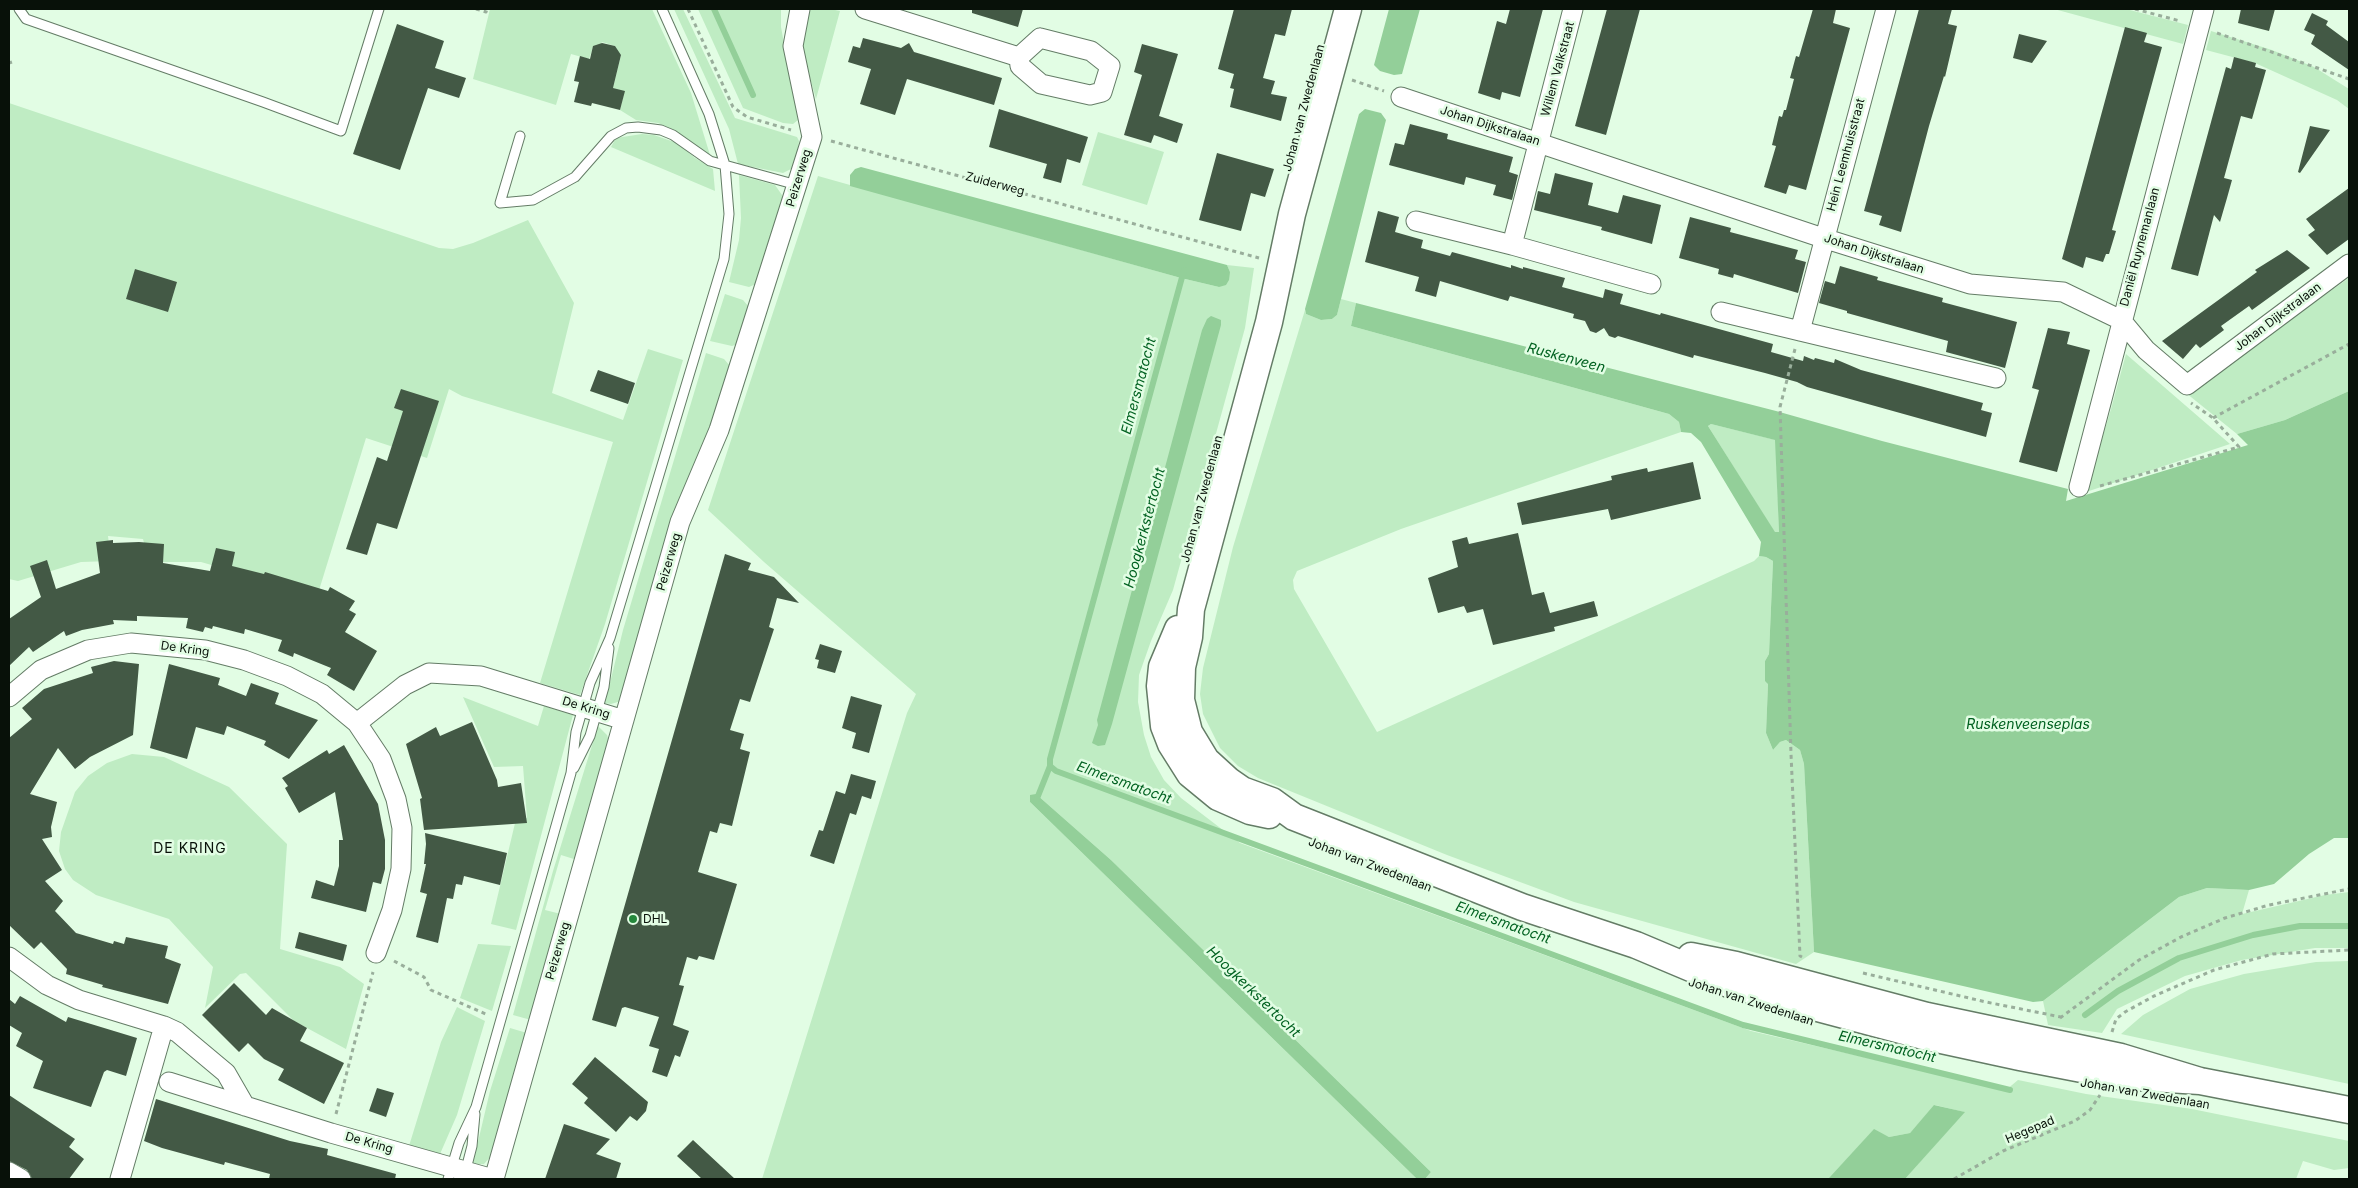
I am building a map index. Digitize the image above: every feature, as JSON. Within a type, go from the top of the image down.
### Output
[{"type":"main road","name":"Johan van Zwedenlaan","points":[[1348,9],[1292,214],[1269,322],[1191,609],[1189,637],[1180,683],[1182,708],[1189,732],[1206,760],[1242,790],[1272,801],[1294,817],[1522,907],[1636,945],[1736,965],[1937,1018],[2122,1057],[2200,1081],[2349,1110]]},
{"type":"street","points":[[800,9],[793,46],[812,136]]},
{"type":"street","points":[[865,9],[1019,57]]},
{"type":"street","name":"Willem Valkstraat","points":[[1512,245],[1573,9]]},
{"type":"street","name":"Hein Leemhuisstraat","points":[[1800,331],[1823,238],[1886,9]]},
{"type":"street","name":"Daniël Ruynemanlaan","points":[[2078,487],[2201,17]]},
{"type":"street","name":"Johan Dijkstralaan","points":[[1400,97],[1823,238],[1970,284],[2064,292],[2121,320],[2146,350],[2187,385],[2349,264]]},
{"type":"street","name":"Peizerweg","points":[[493,1179],[680,522],[719,430],[812,136]]},
{"type":"street","points":[[1416,221],[1512,245],[1651,284]]},
{"type":"street","points":[[1721,312],[1996,378]]},
{"type":"street","name":"De Kring","points":[[9,698],[41,670],[88,650],[131,643],[205,650],[244,660],[287,676],[322,694],[358,723],[381,759],[396,799],[402,828],[401,869],[392,910],[376,953]]},
{"type":"street","name":"De Kring","points":[[358,723],[405,685],[429,673],[481,676],[624,720]]},
{"type":"street","points":[[9,956],[47,986],[177,1032],[226,1073],[245,1106]]},
{"type":"street","points":[[120,1179],[164,1026]]},
{"type":"street","name":"De Kring","points":[[168,1082],[331,1132],[457,1174],[493,1179]]},
{"type":"street","points":[[9,1172],[20,1179]]},
{"type":"lane","points":[[19,9],[26,19],[341,131],[379,9]]},
{"type":"lane","points":[[571,773],[590,736],[590,683],[610,638],[724,259],[729,214],[725,165],[709,114],[662,9]]},
{"type":"lane","points":[[520,136],[500,203],[533,200],[575,177],[611,136],[626,128],[638,127],[662,130],[683,141],[702,157],[797,185]]},
{"type":"lane","points":[[457,1174],[459,1143],[476,1107],[571,773],[576,732],[604,687],[610,638]]},
{"type":"lane","points":[[457,1174],[472,1146],[476,1107]]},
{"type":"path","points":[[476,9],[486,12],[487,9]]},
{"type":"path","name":"Peizerweg","points":[[688,9],[730,102],[737,112],[747,117],[812,136]]},
{"type":"path","points":[[2135,9],[2201,17],[2349,79]]},
{"type":"path","points":[[1349,79],[1400,97]]},
{"type":"path","name":"Zuiderweg","points":[[812,136],[1282,264]]},
{"type":"path","points":[[1800,331],[1780,407],[1791,754],[1800,956],[1809,959]]},
{"type":"path","points":[[2213,418],[2349,344]]},
{"type":"path","points":[[2078,487],[2077,493],[2240,447],[2213,418],[2180,396],[2187,385]]},
{"type":"path","points":[[1856,971],[1986,1002],[2060,1016],[2139,960],[2181,936],[2225,918],[2269,905],[2349,888]]},
{"type":"path","points":[[2111,1039],[2114,1023],[2120,1015],[2154,996],[2214,970],[2272,954],[2349,950]]},
{"type":"path","points":[[331,1132],[376,953],[424,977],[431,990],[501,1019]]},
{"type":"path","name":"Hegepad","points":[[1954,1179],[2003,1151],[2083,1116],[2095,1103],[2102,1087]]},
{"type":"shaded area","points":[[490,9],[652,9],[691,93],[710,155],[670,128],[658,123],[636,120],[620,110],[624,94],[623,91],[613,88],[621,55],[616,53],[615,46],[602,42],[598,48],[593,47],[589,59],[571,54],[556,105],[473,79]]},
{"type":"shaded area","points":[[674,9],[683,9],[735,118],[797,137],[799,141],[796,162],[791,169],[783,173],[738,164],[729,129]]},
{"type":"shaded area","points":[[698,9],[781,9],[781,27],[798,120],[793,124],[783,123],[743,108]]},
{"type":"shaded area","points":[[809,9],[840,11],[816,99],[803,53],[803,33]]},
{"type":"shaded area","points":[[2054,9],[2126,9],[2188,25],[2183,44]]},
{"type":"shaded area","points":[[2211,31],[2272,50],[2314,67],[2349,89],[2349,109],[2337,100],[2255,63],[2206,50]]},
{"type":"shaded area","points":[[9,103],[439,248],[453,249],[473,243],[528,220],[574,303],[552,393],[623,420],[648,349],[683,360],[605,624],[580,695],[540,683],[613,442],[462,396],[449,389],[427,458],[366,438],[316,600],[201,562],[149,562],[143,539],[108,536],[111,561],[81,562],[18,581],[9,579]]},
{"type":"shaded area","points":[[1098,132],[1164,152],[1147,205],[1082,185]]},
{"type":"shaded area","points":[[642,134],[654,135],[677,143],[695,158],[713,169],[715,191],[611,147],[616,138]]},
{"type":"shaded area","points":[[739,175],[775,185],[782,195],[783,201],[756,284],[749,287],[729,282],[739,240],[741,218]]},
{"type":"shaded area","points":[[818,176],[1219,287],[1230,272],[1227,265],[1254,268],[1245,328],[1173,590],[1139,675],[1138,702],[1144,735],[1151,757],[1164,780],[1181,798],[1240,843],[1751,1031],[2006,1090],[2018,1080],[2086,1094],[2192,1109],[2349,1141],[2349,1168],[2334,1170],[2303,1161],[2296,1179],[1905,1179],[1964,1112],[1935,1105],[1910,1133],[1889,1137],[1874,1130],[1828,1179],[1425,1179],[1431,1172],[1111,860],[1036,794],[1030,802],[1417,1179],[762,1179],[907,713],[916,694],[764,562],[708,510]]},
{"type":"shaded area","points":[[2349,278],[2349,391],[2285,420],[2237,434],[2186,393]]},
{"type":"shaded area","points":[[725,294],[743,300],[749,307],[738,344],[732,346],[710,341]]},
{"type":"shaded area","points":[[1341,299],[1356,303],[1351,326],[1669,414],[1679,422],[1681,432],[1401,529],[1297,571],[1293,580],[1294,589],[1377,732],[1754,561],[1759,556],[1766,557],[1773,561],[1769,654],[1765,661],[1768,684],[1766,733],[1773,750],[1780,742],[1786,740],[1800,750],[1804,764],[1814,952],[1796,964],[1574,902],[1447,855],[1258,778],[1238,766],[1220,748],[1203,714],[1200,694],[1203,668],[1233,547],[1305,310],[1306,314],[1321,320],[1332,319],[1337,315]]},
{"type":"shaded area","points":[[706,353],[724,359],[730,366],[621,701],[611,704],[605,703],[623,630]]},
{"type":"shaded area","points":[[2126,354],[2230,444],[2086,492],[2111,409]]},
{"type":"shaded area","points":[[1711,424],[1776,440],[1779,532],[1775,533],[1708,426]]},
{"type":"shaded area","points":[[463,697],[538,726],[544,706],[573,715],[516,930],[491,924],[516,819],[527,818],[523,766],[494,767]]},
{"type":"shaded area","points":[[598,726],[607,735],[609,741],[577,860],[561,855],[545,910],[561,914],[531,1020],[513,1015],[553,871]]},
{"type":"shaded area","points":[[132,754],[164,757],[229,787],[287,844],[280,949],[340,967],[364,984],[346,1049],[294,1021],[246,973],[240,974],[205,1008],[213,967],[169,919],[96,895],[73,880],[65,869],[59,851],[61,832],[75,792],[88,776],[107,763]]},
{"type":"shaded area","points":[[2207,888],[2249,890],[2242,914],[2325,895],[2349,892],[2349,948],[2315,948],[2242,960],[2185,976],[2117,1009],[2102,1033],[2048,1025],[2043,1001],[2179,897]]},
{"type":"shaded area","points":[[478,944],[511,946],[492,1011],[460,998]]},
{"type":"shaded area","points":[[2349,961],[2349,1084],[2121,1034],[2143,1015],[2190,989],[2244,974],[2316,962]]},
{"type":"shaded area","points":[[457,1007],[485,1021],[457,1115],[440,1154],[409,1146],[441,1042]]},
{"type":"shaded area","points":[[510,1028],[527,1033],[492,1155],[484,1164],[473,1163],[490,1091]]},
{"type":"water","points":[[1389,9],[1420,9],[1402,74],[1394,75],[1380,71],[1374,65]]},
{"type":"water","points":[[1365,109],[1381,113],[1386,120],[1337,315],[1332,319],[1321,320],[1306,314],[1305,309],[1359,114]]},
{"type":"water","points":[[861,167],[1227,265],[1230,272],[1229,280],[1226,285],[1219,287],[1181,278],[850,186],[850,175],[855,169]]},
{"type":"water","name":"Ruskenveenseplas","points":[[1356,303],[1776,411],[1882,441],[2068,489],[2066,501],[2248,445],[2237,434],[2285,420],[2349,391],[2349,838],[2334,838],[2309,854],[2274,884],[2249,890],[2207,888],[2179,897],[2043,1001],[2033,1002],[1814,952],[1804,764],[1800,750],[1786,740],[1780,742],[1773,750],[1766,733],[1768,684],[1765,681],[1765,661],[1769,654],[1773,561],[1759,556],[1761,542],[1701,442],[1691,433],[1681,432],[1679,422],[1669,414],[1351,326]],"holes":[[[1711,424],[1775,440],[1779,532],[1775,532],[1708,426]]]},
{"type":"water","points":[[1211,316],[1221,320],[1221,325],[1112,724],[1105,745],[1098,746],[1092,743],[1098,725],[1097,720],[1202,330],[1207,319]]},
{"type":"water","points":[[1036,794],[1111,860],[1431,1172],[1425,1179],[1417,1179],[1030,802],[1030,795]]},
{"type":"water","points":[[1934,1105],[1965,1112],[1905,1179],[1828,1179],[1874,1129],[1889,1137],[1910,1133]]},
{"type":"building","points":[[972,9],[1023,9],[1018,27],[972,13]]},
{"type":"building","points":[[1234,9],[1292,9],[1285,36],[1275,34],[1263,78],[1275,81],[1271,94],[1287,97],[1281,121],[1230,107],[1234,89],[1230,88],[1234,74],[1218,69]]},
{"type":"building","points":[[1510,9],[1543,9],[1520,97],[1502,92],[1500,100],[1478,93],[1497,21],[1506,24]]},
{"type":"building","points":[[1607,9],[1640,9],[1606,135],[1575,126]]},
{"type":"building","points":[[1813,9],[1836,9],[1833,23],[1850,28],[1806,190],[1789,185],[1786,194],[1764,187],[1776,146],[1772,145],[1779,116],[1782,117],[1784,110],[1786,110],[1794,79],[1790,78],[1796,56],[1799,57]]},
{"type":"building","points":[[1919,9],[1952,9],[1948,24],[1957,26],[1945,77],[1929,126],[1901,232],[1879,225],[1882,216],[1864,211]]},
{"type":"building","points":[[2241,9],[2275,9],[2269,31],[2238,23]]},
{"type":"building","points":[[2312,13],[2328,21],[2326,25],[2349,42],[2349,70],[2311,44],[2315,35],[2304,30]]},
{"type":"building","points":[[397,24],[444,41],[435,68],[466,78],[459,98],[428,88],[400,170],[353,154]]},
{"type":"building","points":[[2125,27],[2147,33],[2144,42],[2162,47],[2112,230],[2116,231],[2109,254],[2106,254],[2103,262],[2086,257],[2083,268],[2062,259]]},
{"type":"building","points":[[2019,34],[2047,41],[2032,63],[2013,58]]},
{"type":"building","points":[[863,38],[901,48],[909,43],[914,52],[1002,78],[994,105],[907,79],[895,115],[860,104],[871,69],[848,62],[853,46],[860,48]]},
{"type":"building","points":[[602,43],[615,46],[621,55],[613,88],[625,91],[620,110],[592,103],[591,106],[574,102],[579,82],[574,81],[580,56],[590,59],[593,46]]},
{"type":"building","points":[[1142,44],[1178,54],[1159,116],[1183,124],[1177,143],[1154,135],[1151,143],[1124,135],[1142,75],[1134,72]]},
{"type":"building","points":[[2234,57],[2256,63],[2255,67],[2266,70],[2252,119],[2241,116],[2224,178],[2232,180],[2220,222],[2214,215],[2198,276],[2171,269],[2226,67],[2231,69]]},
{"type":"building","points":[[999,109],[1088,137],[1080,163],[1067,159],[1061,183],[1043,178],[1047,164],[989,147]]},
{"type":"building","points":[[1410,124],[1448,134],[1447,139],[1513,157],[1509,172],[1518,175],[1512,200],[1493,195],[1496,185],[1466,177],[1464,185],[1389,165],[1395,143],[1404,145]]},
{"type":"building","points":[[2310,126],[2330,130],[2300,173],[2298,172]]},
{"type":"building","points":[[1217,153],[1274,169],[1265,197],[1251,193],[1241,231],[1199,220]]},
{"type":"building","points":[[1555,173],[1593,183],[1588,205],[1618,213],[1623,195],[1661,205],[1652,244],[1601,230],[1602,227],[1534,210],[1538,191],[1550,194]]},
{"type":"building","points":[[2349,188],[2349,239],[2327,255],[2308,235],[2315,230],[2306,219]]},
{"type":"building","points":[[1378,211],[1399,217],[1395,232],[1423,240],[1421,248],[1450,256],[1452,252],[1511,268],[1511,265],[1523,269],[1523,267],[1565,278],[1562,287],[1603,298],[1605,289],[1623,294],[1620,304],[1660,315],[1661,313],[1773,344],[1771,352],[1803,361],[1804,356],[1814,360],[1815,358],[1834,363],[1835,359],[1861,370],[1983,403],[1981,410],[1992,413],[1986,437],[1807,387],[1797,382],[1765,373],[1694,355],[1693,358],[1618,336],[1615,338],[1609,336],[1604,328],[1596,333],[1590,331],[1585,321],[1573,318],[1574,314],[1510,296],[1508,301],[1440,281],[1436,297],[1415,291],[1419,277],[1365,262]]},
{"type":"building","points":[[1690,217],[1731,228],[1730,232],[1798,250],[1795,259],[1806,262],[1798,293],[1734,274],[1733,278],[1718,274],[1719,269],[1679,258]]},
{"type":"building","points":[[2287,250],[2310,268],[2252,310],[2249,306],[2221,326],[2224,330],[2200,348],[2196,344],[2183,359],[2162,341],[2257,272],[2255,270]]},
{"type":"building","points":[[1840,266],[1878,277],[1877,280],[1943,298],[1942,302],[2017,322],[2005,368],[1946,352],[1948,341],[1847,313],[1847,311],[1819,303],[1825,281],[1835,284]]},
{"type":"building","points":[[135,269],[177,282],[168,312],[126,299]]},
{"type":"building","points":[[2048,328],[2070,332],[2067,344],[2090,350],[2057,472],[2019,462],[2039,390],[2032,388]]},
{"type":"building","points":[[598,370],[635,383],[628,404],[590,391]]},
{"type":"building","points":[[401,389],[439,401],[397,529],[377,523],[367,555],[346,549],[377,457],[387,461],[403,411],[394,408]]},
{"type":"building","points":[[1693,462],[1701,499],[1611,520],[1608,509],[1522,525],[1517,503],[1612,480],[1611,476],[1647,468],[1648,472]]},
{"type":"building","points":[[1518,533],[1532,595],[1544,592],[1550,613],[1594,601],[1598,616],[1554,627],[1555,631],[1493,645],[1483,609],[1467,613],[1464,606],[1438,613],[1428,578],[1458,567],[1452,541],[1467,537],[1469,544]]},
{"type":"building","points":[[113,540],[113,543],[139,542],[164,544],[163,563],[210,571],[216,548],[235,552],[232,566],[264,574],[265,572],[328,591],[330,587],[355,601],[349,610],[356,614],[345,632],[377,651],[354,691],[327,675],[331,668],[294,653],[293,657],[278,651],[282,640],[245,629],[244,634],[213,626],[212,629],[205,627],[203,632],[186,628],[188,618],[137,616],[137,621],[113,620],[114,624],[82,630],[66,636],[64,631],[33,652],[29,647],[9,666],[9,619],[41,597],[30,566],[47,560],[56,589],[100,573],[96,542]]},
{"type":"building","points":[[725,554],[751,563],[748,570],[774,577],[799,603],[777,598],[769,627],[774,629],[750,702],[740,699],[730,730],[744,734],[740,749],[750,752],[732,826],[720,823],[717,833],[710,831],[698,872],[737,884],[714,960],[699,956],[697,960],[687,957],[679,985],[684,986],[673,1025],[689,1031],[680,1057],[675,1055],[667,1077],[652,1072],[659,1049],[649,1046],[659,1017],[625,1007],[622,1008],[616,1027],[592,1020]]},
{"type":"building","points":[[820,644],[842,651],[835,673],[817,668],[819,660],[815,659]]},
{"type":"building","points":[[114,661],[139,664],[133,735],[90,757],[75,769],[58,748],[30,794],[57,802],[51,827],[52,837],[42,839],[62,870],[45,881],[63,901],[55,911],[76,933],[113,944],[114,941],[124,944],[126,937],[168,946],[165,958],[181,964],[168,1004],[102,987],[103,985],[66,974],[67,969],[41,942],[34,949],[9,925],[9,738],[32,719],[22,708],[44,689],[93,673],[91,667]]},
{"type":"building","points":[[169,664],[220,678],[218,685],[246,696],[251,683],[279,693],[275,704],[318,720],[289,759],[264,745],[266,741],[227,726],[224,735],[196,727],[187,759],[150,748]]},
{"type":"building","points":[[851,696],[882,705],[869,753],[852,748],[856,733],[842,728]]},
{"type":"building","points":[[472,722],[497,780],[498,787],[521,783],[527,823],[424,830],[420,799],[422,798],[406,744],[436,727],[440,736]]},
{"type":"building","points":[[344,745],[378,804],[385,840],[385,869],[381,884],[373,882],[366,912],[311,898],[316,880],[334,886],[339,866],[339,840],[343,840],[335,792],[299,813],[285,788],[288,786],[282,778],[327,750],[329,754]]},
{"type":"building","points":[[851,774],[876,781],[871,799],[862,796],[856,815],[850,813],[834,864],[810,856],[819,830],[823,831],[836,791],[845,794]]},
{"type":"building","points":[[425,833],[507,853],[500,885],[464,876],[462,885],[456,884],[453,899],[447,898],[438,943],[416,937],[427,894],[420,892],[426,864],[424,864]]},
{"type":"building","points":[[299,932],[347,945],[343,961],[295,948]]},
{"type":"building","points":[[234,983],[266,1015],[272,1008],[307,1028],[300,1041],[344,1063],[324,1104],[278,1080],[284,1069],[264,1059],[248,1043],[239,1052],[202,1015]]},
{"type":"building","points":[[20,996],[66,1022],[68,1017],[137,1038],[126,1076],[107,1070],[104,1072],[91,1107],[33,1088],[43,1061],[16,1046],[22,1033],[9,1025],[9,999],[15,1004]]},
{"type":"building","points":[[595,1057],[648,1102],[646,1111],[637,1121],[630,1116],[616,1132],[584,1103],[588,1098],[572,1084]]},
{"type":"building","points":[[377,1088],[394,1093],[386,1117],[369,1111]]},
{"type":"building","points":[[9,1095],[75,1139],[69,1147],[84,1159],[69,1179],[32,1179],[27,1170],[9,1161]]},
{"type":"building","points":[[156,1099],[290,1141],[328,1149],[327,1155],[396,1174],[395,1179],[269,1179],[270,1174],[225,1162],[224,1165],[162,1148],[144,1141]]},
{"type":"building","points":[[564,1124],[610,1139],[596,1154],[621,1163],[616,1179],[545,1179]]},
{"type":"building","points":[[693,1140],[735,1179],[702,1179],[677,1156]]},
{"type":"waterway","name":"Elmersmatocht","points":[[714,9],[753,95]]},
{"type":"waterway","name":"Elmersmatocht","points":[[1184,270],[1050,759],[1050,766],[1056,771],[1743,1025],[2010,1090]]},
{"type":"waterway","points":[[1036,801],[1050,766]]},
{"type":"waterway","name":"Elmersmatocht","points":[[2085,1015],[2118,991],[2179,958],[2253,935],[2300,926],[2349,926]]},
{"type":"place","name":"DHL","points":[[633,919]]},
{"type":"district","name":"DE KRING","points":[[190,849]]},
{"type":"water label","name":"Ruskenveen","points":[[1566,358]]},
{"type":"water label","name":"Hoogkerkstertocht","points":[[1145,528]]},
{"type":"water label","name":"Hoogkerkstertocht","points":[[1253,992]]}]
